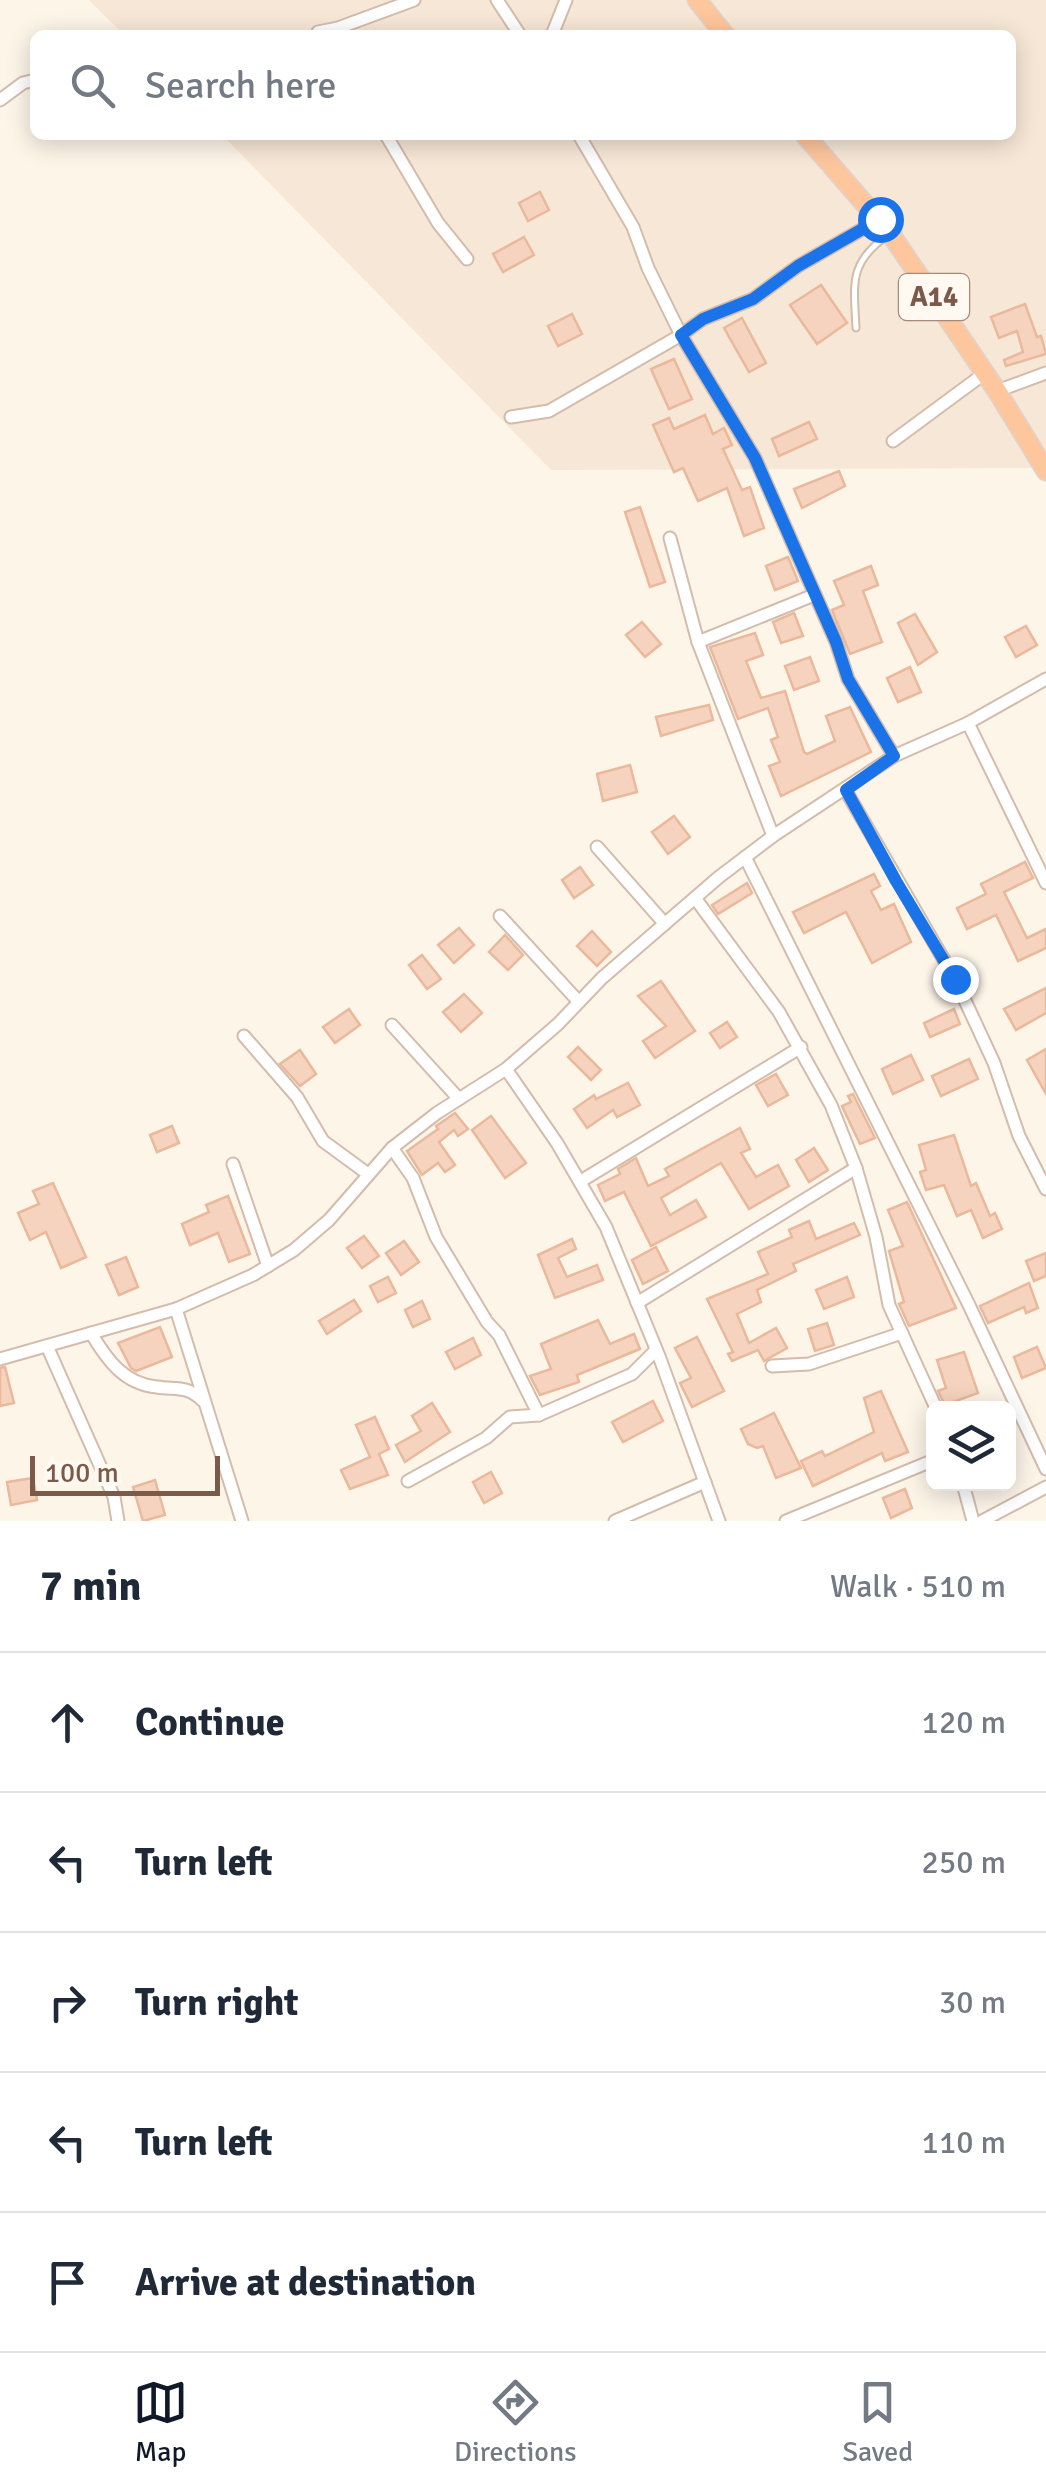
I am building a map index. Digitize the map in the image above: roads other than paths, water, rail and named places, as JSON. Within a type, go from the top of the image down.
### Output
[{"type":"highway","points":[[697,0],[721,30]]},
{"type":"highway","name":"A14","points":[[809,140],[885,226],[997,390],[1046,471]]},
{"type":"street","points":[[331,30],[414,0]]},
{"type":"street","points":[[497,0],[517,30]]},
{"type":"street","points":[[554,30],[566,0]]},
{"type":"street","points":[[0,100],[30,81]]},
{"type":"street","points":[[389,140],[438,223],[467,259]]},
{"type":"street","points":[[582,140],[633,228],[681,335],[755,458],[848,679],[894,756]]},
{"type":"street","points":[[511,417],[549,411],[703,319],[753,299],[798,266],[885,226]]},
{"type":"street","points":[[893,441],[985,372]]},
{"type":"street","points":[[997,390],[1046,373]]},
{"type":"street","points":[[670,538],[698,642],[773,836]]},
{"type":"street","points":[[698,642],[814,595]]},
{"type":"street","points":[[0,1360],[176,1309],[268,1266],[311,1237],[392,1148],[506,1069],[694,898],[745,857],[894,756],[968,723],[1046,679]]},
{"type":"street","points":[[968,723],[1046,883]]},
{"type":"street","points":[[846,790],[955,979],[994,1063],[1019,1136],[1046,1189]]},
{"type":"street","points":[[597,847],[665,924]]},
{"type":"street","points":[[745,857],[1046,1469]]},
{"type":"street","points":[[694,898],[801,1047],[831,1105],[856,1168],[876,1237],[889,1305],[933,1401]]},
{"type":"street","points":[[500,916],[579,1002]]},
{"type":"street","points":[[392,1025],[459,1099]]},
{"type":"street","points":[[244,1036],[298,1097],[324,1140],[368,1174]]},
{"type":"street","points":[[581,1181],[801,1047]]},
{"type":"street","points":[[506,1069],[581,1181],[606,1227],[720,1521]]},
{"type":"street","points":[[392,1148],[413,1178],[436,1237],[487,1322],[499,1335],[539,1415]]},
{"type":"street","points":[[233,1164],[268,1266]]},
{"type":"street","points":[[637,1303],[856,1168]]},
{"type":"street","points":[[176,1309],[242,1521]]},
{"type":"street","points":[[90,1333],[111,1363],[137,1383],[186,1388],[204,1403]]},
{"type":"street","points":[[772,1366],[809,1364],[902,1333]]},
{"type":"street","points":[[47,1346],[114,1498],[118,1521]]},
{"type":"street","points":[[408,1481],[486,1438],[510,1417],[539,1415],[632,1374],[656,1350]]},
{"type":"street","points":[[786,1521],[926,1463]]},
{"type":"street","points":[[615,1521],[706,1482]]},
{"type":"street","points":[[982,1521],[1046,1487]]},
{"type":"street","points":[[965,1491],[973,1521]]},
{"type":"lane","points":[[856,328],[855,275],[860,258],[885,226]]}]
